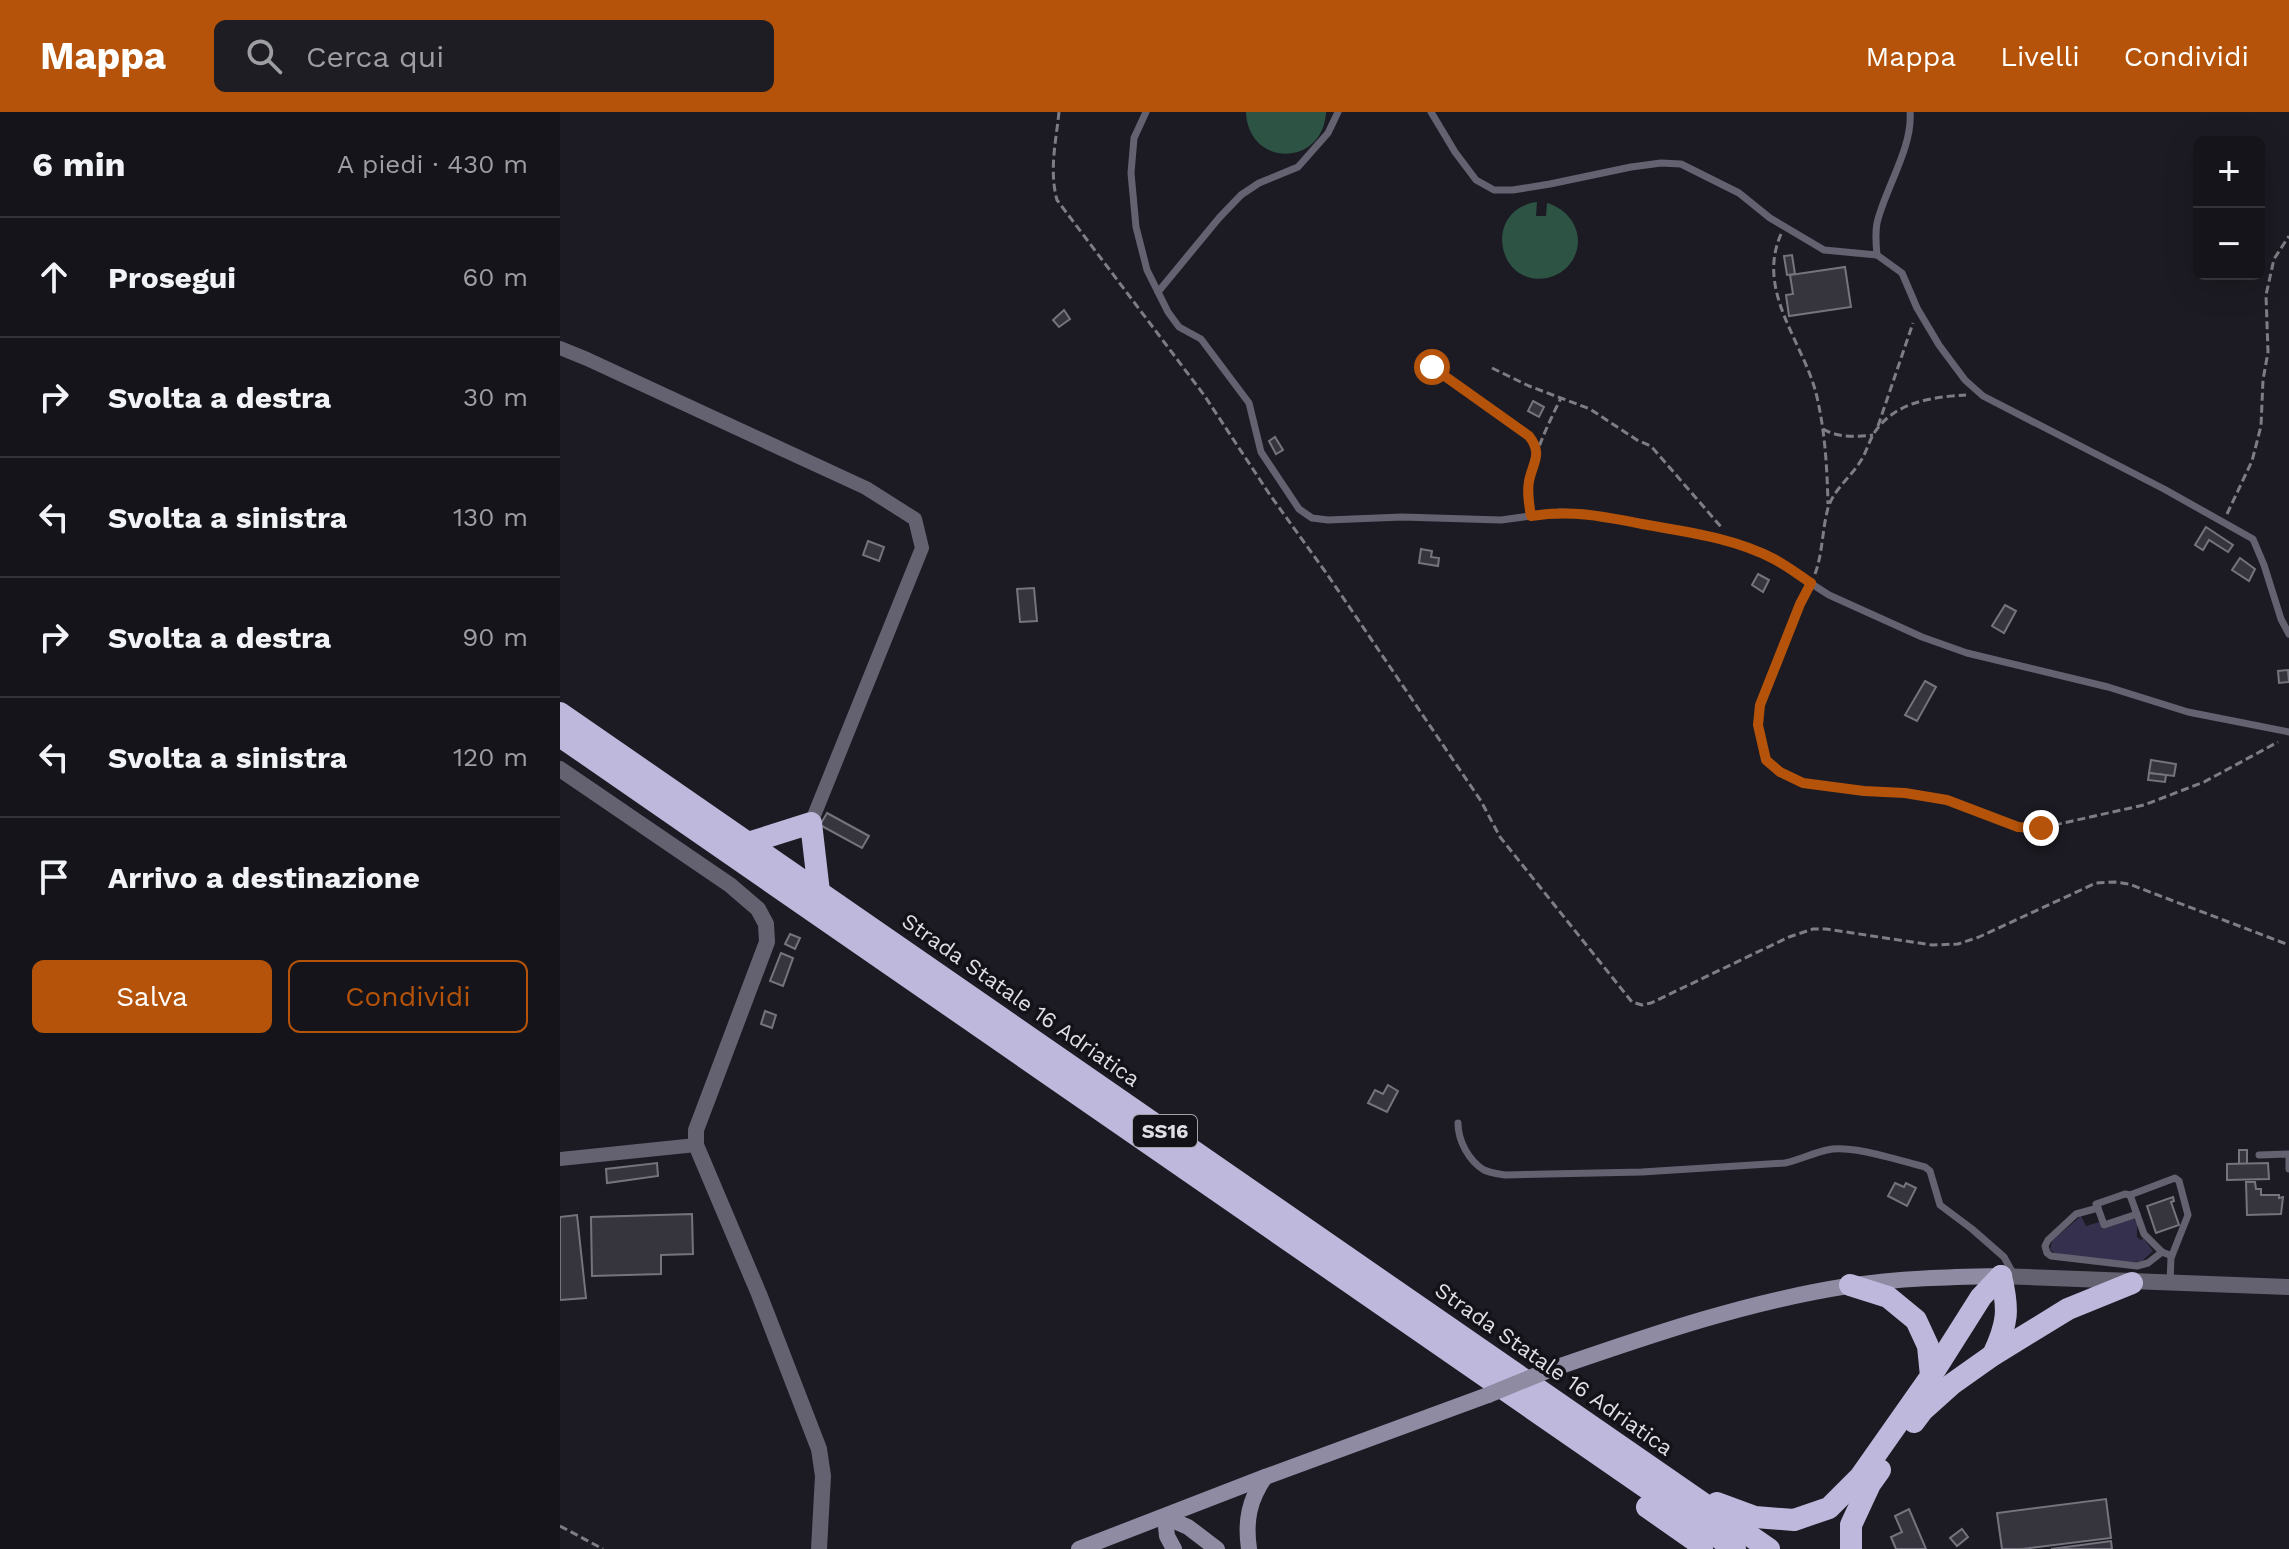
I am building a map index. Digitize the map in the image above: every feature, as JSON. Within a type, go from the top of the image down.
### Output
[{"type":"highway","name":"Strada Statale 16 Adriatica","points":[[560,713],[1769,1549]]},
{"type":"highway","name":"Strada Statale 16 Adriatica","points":[[560,736],[1735,1549]]},
{"type":"highway","points":[[748,843],[811,823],[819,892]]},
{"type":"highway","points":[[1685,1491],[1755,1517],[1794,1520],[1829,1508],[1860,1477],[1931,1376],[1981,1297],[2008,1277]]},
{"type":"highway","points":[[1993,1355],[2004,1332],[2008,1277]]},
{"type":"highway","points":[[1851,1549],[1851,1525],[1870,1484],[1923,1410],[1952,1384],[1993,1355],[2068,1309],[2132,1283]]},
{"type":"highway","points":[[1850,1285],[1888,1297],[1916,1320],[1928,1346],[1931,1376]]},
{"type":"highway","points":[[1564,1431],[1616,1485],[1697,1542],[1702,1549]]},
{"type":"main road","points":[[1079,1549],[1549,1370],[1679,1325],[1850,1285],[1928,1277],[2008,1277]]},
{"type":"main road","points":[[1249,1549],[1246,1531],[1249,1506],[1265,1477]]},
{"type":"main road","points":[[1165,1517],[1167,1536],[1174,1549]]},
{"type":"main road","points":[[1165,1517],[1188,1527],[1217,1549]]},
{"type":"street","points":[[560,348],[866,488],[915,519],[922,548],[811,823]]},
{"type":"street","points":[[560,769],[730,885],[758,909],[766,924],[767,942],[696,1130],[696,1145],[759,1294],[819,1449],[823,1476],[819,1549]]},
{"type":"street","points":[[560,1159],[696,1145]]},
{"type":"street","points":[[2008,1277],[2289,1287]]},
{"type":"lane","points":[[1146,112],[1134,138],[1131,173],[1136,227],[1147,270],[1179,327],[1201,339],[1249,403],[1261,452],[1299,509],[1312,518],[1501,520],[1560,512],[1582,513],[1702,535],[1743,546],[1773,559],[1829,595],[1967,653],[2108,687],[2188,712],[2288,732]]},
{"type":"lane","points":[[1158,292],[1241,195],[1259,183],[1298,167],[1328,133],[1338,112]]},
{"type":"lane","points":[[1431,112],[1476,180],[1494,190],[1550,184],[1631,167],[1681,164],[1739,193],[1784,227],[1824,250],[1877,255],[1902,273],[1915,306],[1939,345],[1965,380],[1983,396],[2223,520],[2253,539],[2289,634]]},
{"type":"lane","points":[[1877,255],[1877,224],[1903,152],[1910,112]]},
{"type":"lane","points":[[1458,1123],[1458,1134],[1470,1158],[1486,1172],[1505,1175],[1642,1172],[1785,1163],[1826,1150],[1844,1148],[1925,1167],[1930,1171],[1940,1205],[2004,1257],[2008,1277]]},
{"type":"lane","points":[[2259,1155],[2289,1154],[2289,1169]]},
{"type":"lane","points":[[2137,1214],[2104,1225],[2096,1204],[2175,1178],[2179,1181],[2188,1215],[2172,1256],[2170,1284]]},
{"type":"lane","points":[[2130,1195],[2144,1234],[2162,1252],[2172,1256]]},
{"type":"lane","points":[[2098,1208],[2076,1214],[2045,1243],[2047,1253],[2137,1266],[2148,1263],[2162,1252]]},
{"type":"path","points":[[1059,112],[1053,170],[1057,200],[1204,395],[1481,801],[1500,837],[1632,1002],[1642,1005],[1651,1003],[1789,937],[1813,929],[1932,945],[1958,944],[2096,883],[2129,884],[2289,945]]},
{"type":"path","points":[[1784,227],[1775,247],[1773,284],[1815,391],[1826,453],[1828,507],[1821,558],[1760,705],[1758,725],[1766,760],[1780,772],[1803,783],[1947,800],[2018,827],[2041,828],[2144,805],[2204,782],[2251,758],[2288,732]]},
{"type":"path","points":[[2223,520],[2252,461],[2261,426],[2268,352],[2266,295],[2274,259],[2289,236]]},
{"type":"path","points":[[1828,507],[1838,487],[1860,462],[1876,429],[1913,323],[1915,306]]},
{"type":"path","points":[[1432,367],[1529,436],[1538,453]]},
{"type":"path","points":[[1492,368],[1590,409],[1651,446],[1717,524],[1743,546]]},
{"type":"path","points":[[1876,429],[1891,415],[1916,401],[1939,396],[1983,396]]},
{"type":"path","points":[[1531,516],[1527,497],[1529,480],[1544,434],[1561,397]]},
{"type":"path","points":[[1823,429],[1831,434],[1873,435]]},
{"type":"path","points":[[560,1526],[603,1549]]},
{"type":"shaded area","points":[[1246,112],[1326,113],[1321,131],[1312,144],[1285,154],[1271,151],[1259,143],[1250,130]]},
{"type":"shaded area","points":[[1537,202],[1536,216],[1546,216],[1547,203],[1570,218],[1577,234],[1578,243],[1572,261],[1561,272],[1547,278],[1530,278],[1516,271],[1507,260],[1503,246],[1503,231],[1509,218],[1520,208]]},
{"type":"shaded area","points":[[2081,1216],[2086,1226],[2099,1222],[2102,1229],[2133,1218],[2137,1224],[2137,1237],[2143,1238],[2153,1251],[2142,1261],[2129,1263],[2050,1250],[2052,1241]]},
{"type":"building","points":[[1792,255],[1795,274],[1787,275],[1784,256]]},
{"type":"building","points":[[1845,267],[1851,307],[1789,316],[1786,295],[1793,294],[1790,275]]},
{"type":"building","points":[[1064,310],[1070,319],[1059,327],[1053,320]]},
{"type":"building","points":[[1533,401],[1544,407],[1539,417],[1528,411]]},
{"type":"building","points":[[1275,437],[1283,450],[1276,454],[1269,441]]},
{"type":"building","points":[[2206,527],[2233,545],[2228,552],[2209,540],[2203,550],[2195,545]]},
{"type":"building","points":[[868,541],[884,547],[879,561],[863,555]]},
{"type":"building","points":[[1421,549],[1432,551],[1431,557],[1439,558],[1438,566],[1419,563]]},
{"type":"building","points":[[2240,558],[2255,569],[2249,581],[2232,570]]},
{"type":"building","points":[[1758,574],[1769,580],[1763,592],[1752,585]]},
{"type":"building","points":[[1034,588],[1037,621],[1020,622],[1017,589]]},
{"type":"building","points":[[2005,605],[2016,611],[2004,633],[1992,626]]},
{"type":"building","points":[[2288,670],[2289,682],[2279,683],[2278,671]]},
{"type":"building","points":[[1925,681],[1936,687],[1917,721],[1905,715]]},
{"type":"building","points":[[2151,760],[2176,764],[2174,776],[2149,773]]},
{"type":"building","points":[[2149,773],[2166,775],[2165,782],[2148,780]]},
{"type":"building","points":[[827,813],[869,836],[862,848],[820,825]]},
{"type":"building","points":[[790,934],[800,938],[795,949],[785,944]]},
{"type":"building","points":[[781,953],[793,958],[783,986],[770,981]]},
{"type":"building","points":[[765,1011],[776,1015],[772,1028],[761,1024]]},
{"type":"building","points":[[1388,1085],[1398,1091],[1387,1112],[1368,1103],[1375,1090],[1383,1094]]},
{"type":"building","points":[[2239,1150],[2247,1150],[2247,1164],[2239,1164]]},
{"type":"building","points":[[657,1163],[658,1176],[607,1183],[606,1169]]},
{"type":"building","points":[[2268,1163],[2269,1179],[2227,1180],[2227,1164]]},
{"type":"building","points":[[2246,1182],[2255,1182],[2256,1189],[2261,1189],[2261,1195],[2283,1197],[2281,1214],[2247,1215]]},
{"type":"building","points":[[1895,1183],[1904,1187],[1906,1183],[1916,1188],[1907,1206],[1888,1196]]},
{"type":"building","points":[[2173,1197],[2174,1201],[2171,1202],[2179,1225],[2156,1233],[2147,1206]]},
{"type":"building","points":[[692,1214],[693,1254],[661,1255],[661,1274],[592,1276],[591,1217]]},
{"type":"building","points":[[577,1215],[586,1298],[560,1300],[560,1217]]},
{"type":"building","points":[[2106,1499],[2111,1538],[2002,1549],[1997,1513]]},
{"type":"building","points":[[1909,1509],[1926,1549],[1896,1549],[1891,1537],[1902,1532],[1895,1516]]},
{"type":"building","points":[[1962,1529],[1968,1537],[1957,1546],[1950,1538]]},
{"type":"building","points":[[2111,1541],[2112,1549],[2051,1549]]},
{"type":"route","points":[[1432,367],[1535,443],[1538,453],[1527,497],[1531,516],[1582,513],[1702,535],[1743,546],[1773,559],[1811,583],[1760,705],[1760,743],[1766,760],[1780,772],[1803,783],[1947,800],[2018,827],[2041,828]]}]
